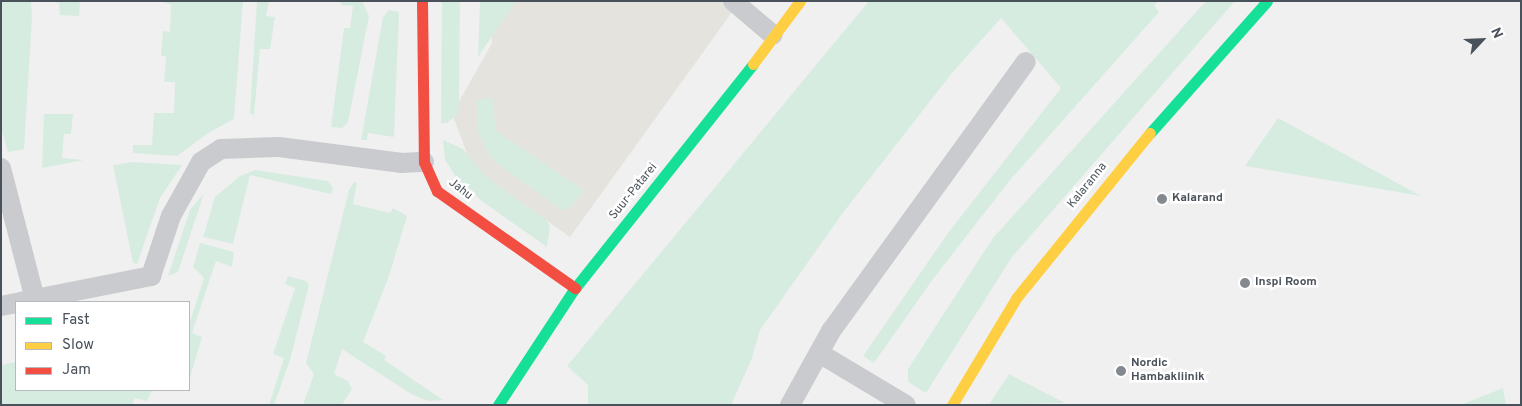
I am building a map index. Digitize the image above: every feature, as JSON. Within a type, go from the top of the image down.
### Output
[{"type":"street","name":"Jahu","points":[[422,1],[424,162],[437,191],[574,288]]},
{"type":"street","name":"Suur-Patarei","points":[[498,405],[574,288],[722,105],[800,1]]},
{"type":"street","name":"Kalaranna","points":[[952,405],[1017,297],[1136,148],[1267,1]]},
{"type":"lane","points":[[734,1],[773,35]]},
{"type":"lane","points":[[790,405],[831,331],[1026,62]]},
{"type":"lane","points":[[29,301],[151,276],[171,216],[197,169],[211,152],[221,149],[279,147],[402,164],[424,162]]},
{"type":"lane","points":[[1,168],[24,301]]},
{"type":"lane","points":[[1,306],[15,304]]},
{"type":"lane","points":[[819,353],[906,405]]},
{"type":"shaded area","points":[[487,1],[740,1],[570,237],[473,169],[452,114],[492,43]]},
{"type":"green space","points":[[1,1],[31,1],[32,17],[24,149],[8,152],[1,128]]},
{"type":"green space","points":[[50,1],[80,1],[79,16],[60,15],[59,3]]},
{"type":"green space","points":[[160,1],[243,1],[234,119],[208,133],[177,156],[133,153],[133,145],[152,145],[154,113],[174,113],[175,82],[164,82],[166,56],[161,56],[163,31],[170,32],[171,5]]},
{"type":"green space","points":[[257,1],[269,1],[266,16],[275,17],[270,49],[260,49],[254,115],[250,113]]},
{"type":"green space","points":[[342,1],[362,1],[369,16],[348,122],[342,128],[331,127],[344,28],[350,28],[353,6],[341,5]]},
{"type":"green space","points":[[442,1],[460,1],[459,106],[457,115],[447,123],[441,123]]},
{"type":"green space","points":[[480,1],[516,1],[478,57]]},
{"type":"green space","points":[[869,1],[1158,1],[1154,5],[1159,12],[1010,180],[933,279],[874,363],[863,356],[948,233],[1061,88],[1001,18],[952,73],[842,214],[760,330],[752,358],[731,405],[588,405],[588,385],[567,366]]},
{"type":"green space","points":[[1206,1],[1235,1],[1012,257],[926,393],[908,382],[908,369],[993,238]]},
{"type":"green space","points":[[389,10],[399,12],[394,137],[368,133],[367,140],[361,140],[383,17]]},
{"type":"green space","points":[[492,98],[496,131],[585,191],[570,207],[563,211],[495,162],[488,153],[477,130],[477,100]]},
{"type":"green space","points":[[44,114],[73,114],[71,134],[64,134],[62,158],[84,160],[42,168]]},
{"type":"green space","points":[[1278,118],[1421,196],[1245,166]]},
{"type":"green space","points":[[443,140],[463,149],[485,176],[546,220],[550,226],[547,247],[483,202],[458,180],[445,160]]},
{"type":"green space","points":[[133,162],[182,165],[160,198],[137,264],[133,263],[113,165]]},
{"type":"green space","points":[[255,170],[328,181],[333,188],[331,194],[250,175],[233,244],[203,237],[215,197],[240,176]]},
{"type":"green space","points":[[354,182],[357,183],[353,204],[390,213],[393,208],[407,216],[389,276],[363,342],[386,356],[384,360],[443,400],[428,401],[411,394],[342,349],[334,374],[348,381],[352,389],[342,405],[303,405],[314,374],[306,363],[349,190]]},
{"type":"green space","points":[[204,193],[178,272],[168,276],[190,210]]},
{"type":"green space","points":[[200,243],[234,252],[232,267],[216,261],[192,333],[202,337],[190,378],[190,322],[204,278],[193,267]]},
{"type":"green space","points":[[288,276],[306,281],[309,285],[290,360],[274,405],[269,405],[284,358],[273,354],[295,288],[285,284]]},
{"type":"green space","points":[[15,362],[15,391],[152,391],[147,401],[135,398],[132,405],[1,405],[1,365]]},
{"type":"green space","points":[[1009,374],[1065,403],[989,405]]},
{"type":"green space","points":[[1503,388],[1506,405],[1463,404]]},
{"type":"traffic: fast","points":[[1150,133],[1267,1]]},
{"type":"traffic: fast","points":[[498,405],[575,288],[753,64]]},
{"type":"traffic: slow","points":[[753,64],[800,1]]},
{"type":"traffic: slow","points":[[952,405],[1017,297],[1150,133]]},
{"type":"traffic: jam","points":[[422,1],[424,162],[437,191],[575,288]]},
{"type":"place","name":"Kalarand","points":[[1162,199]]},
{"type":"place","name":"Inspi Room","points":[[1245,283]]},
{"type":"place","name":"Nordic Hambakliinik","points":[[1121,371]]}]
